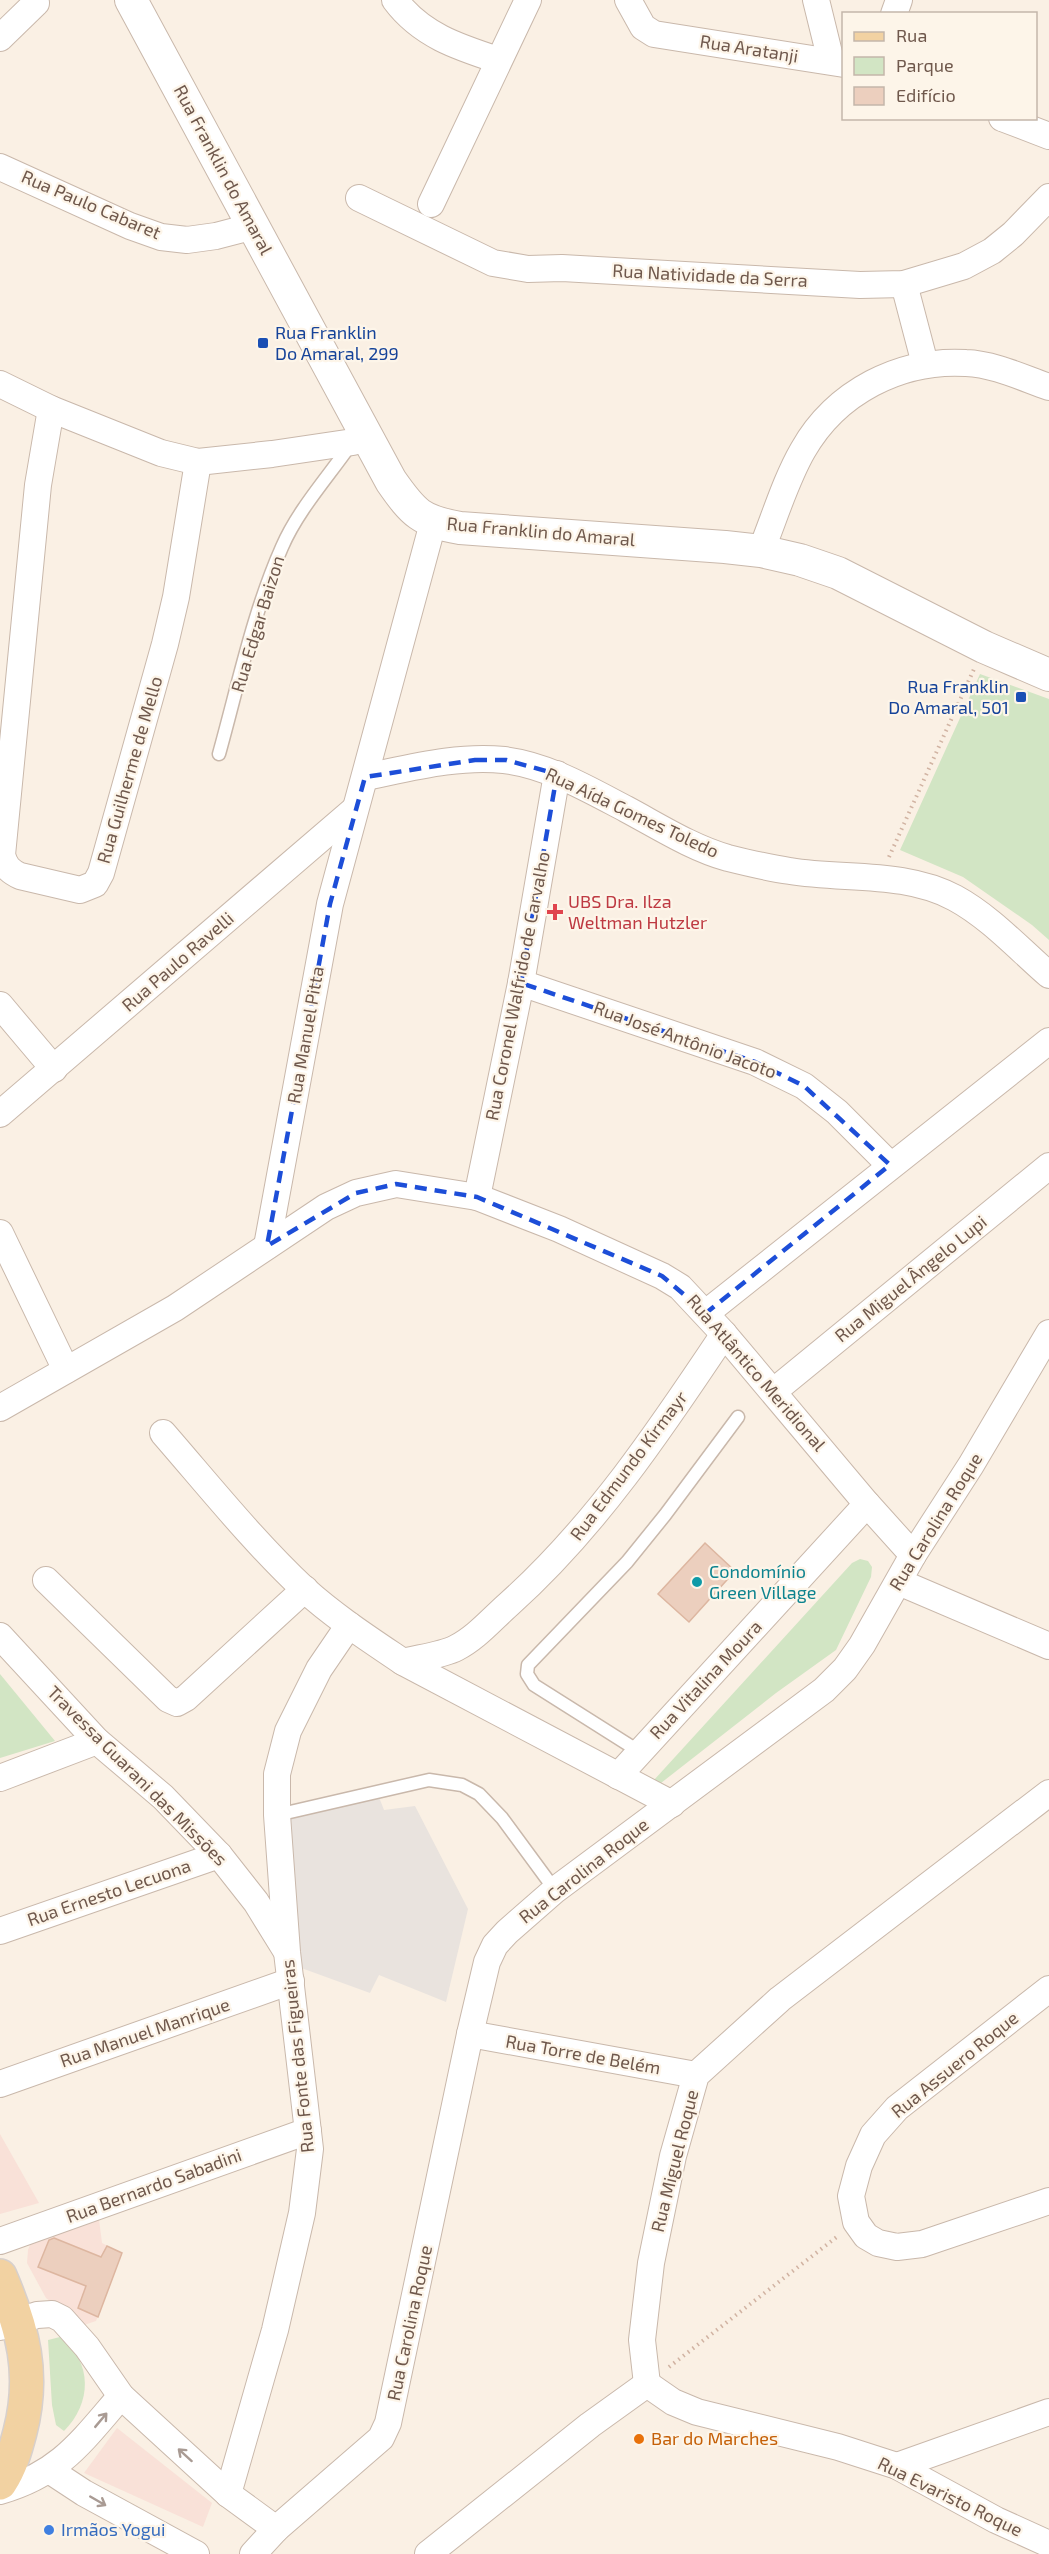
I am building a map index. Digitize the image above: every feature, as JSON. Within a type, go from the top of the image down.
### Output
[{"type":"main road","points":[[0,2276],[9,2323],[24,2348],[28,2389],[15,2454],[0,2482]]},
{"type":"street","name":"Rua Franklin do Amaral","points":[[131,0],[254,226],[360,439],[407,504],[417,513],[433,523],[460,528],[594,536],[761,551],[800,560],[838,573],[984,647],[1049,675]]},
{"type":"street","points":[[395,0],[419,25],[434,35],[454,45],[498,60]]},
{"type":"street","points":[[431,204],[528,0]]},
{"type":"street","name":"Rua Aratanji","points":[[628,0],[643,27],[654,34],[837,63]]},
{"type":"street","points":[[816,0],[837,63]]},
{"type":"street","points":[[0,38],[36,3]]},
{"type":"street","points":[[1007,120],[1049,136]]},
{"type":"street","name":"Rua Paulo Cabaret","points":[[0,167],[161,237],[197,238],[254,226]]},
{"type":"street","name":"Rua Natividade da Serra","points":[[359,198],[484,258],[528,270],[562,268],[695,273],[860,285],[904,284],[964,266],[992,251],[1013,234],[1049,197]]},
{"type":"street","points":[[904,284],[925,364]]},
{"type":"street","points":[[761,551],[802,451],[821,424],[843,401],[869,384],[903,369],[925,364],[968,363],[1005,371],[1049,387]]},
{"type":"street","points":[[0,384],[51,409],[161,453],[198,462],[227,460],[360,439]]},
{"type":"street","name":"Rua Guilherme de Mello","points":[[51,409],[38,485],[2,855],[4,864],[11,872],[20,876],[80,890],[95,884],[101,873],[165,644],[176,597],[198,462]]},
{"type":"street","name":"Rua Manuel Pitta","points":[[267,1246],[330,904],[433,523]]},
{"type":"street","name":"Rua Aída Gomes Toledo","points":[[365,777],[427,764],[475,760],[506,760],[557,774],[691,844],[726,857],[790,871],[879,879],[927,887],[953,897],[976,911],[1049,975]]},
{"type":"street","name":"Rua Coronel Walfrido de Carvalho","points":[[477,1197],[521,983],[557,774]]},
{"type":"street","name":"Rua Paulo Ravelli","points":[[0,1114],[54,1070],[355,809]]},
{"type":"street","name":"Rua José Antônio Jacoto","points":[[521,983],[648,1024],[774,1071],[804,1086],[837,1112],[890,1165]]},
{"type":"street","points":[[0,1005],[54,1070]]},
{"type":"street","points":[[706,1313],[1049,1041]]},
{"type":"street","name":"Rua Miguel Ângelo Lupi","points":[[774,1391],[1049,1166]]},
{"type":"street","name":"Rua Atlântico Meridional","points":[[267,1246],[326,1207],[356,1192],[396,1184],[477,1197],[559,1229],[662,1276],[680,1287],[706,1313],[867,1504],[913,1555]]},
{"type":"street","points":[[0,1233],[66,1370]]},
{"type":"street","points":[[0,1408],[175,1308],[267,1246]]},
{"type":"street","name":"Rua Carolina Roque","points":[[253,2554],[276,2529],[381,2438],[388,2423],[470,2034],[487,1962],[495,1945],[555,1890],[831,1683],[845,1669],[862,1645],[913,1555],[972,1465],[1049,1333]]},
{"type":"street","name":"Rua Edmundo Kirmayr","points":[[403,1662],[455,1649],[519,1595],[568,1546],[618,1486],[724,1334]]},
{"type":"street","points":[[163,1433],[255,1539],[305,1589],[349,1625],[403,1662],[672,1804]]},
{"type":"street","name":"Rua Vitalina Moura","points":[[618,1776],[867,1504]]},
{"type":"street","points":[[46,1580],[168,1699],[177,1702],[186,1698],[305,1589]]},
{"type":"street","points":[[899,1582],[1049,1646]]},
{"type":"street","name":"Rua Fonte das Figueiras","points":[[228,2494],[275,2330],[308,2179],[310,2149],[287,1952],[277,1815],[277,1774],[288,1731],[319,1669],[349,1625]]},
{"type":"street","name":"Travessa Guarani das Missões","points":[[0,1636],[97,1741],[163,1797],[219,1855],[256,1902],[287,1952]]},
{"type":"street","points":[[0,1778],[97,1741]]},
{"type":"street","name":"Rua Miguel Roque","points":[[647,2384],[642,2340],[651,2263],[673,2156],[696,2075],[780,1999],[1049,1793]]},
{"type":"street","name":"Rua Ernesto Lecuona","points":[[0,1931],[219,1855]]},
{"type":"street","name":"Rua Manuel Manrique","points":[[0,2084],[291,1981]]},
{"type":"street","name":"Rua Assuero Roque","points":[[856,2222],[851,2196],[859,2166],[873,2136],[897,2108],[1049,1989]]},
{"type":"street","name":"Rua Torre de Belém","points":[[470,2034],[696,2075]]},
{"type":"street","name":"Rua Bernardo Sabadini","points":[[0,2241],[308,2131]]},
{"type":"street","points":[[856,2222],[866,2236],[878,2243],[897,2247],[922,2244],[1049,2201]]},
{"type":"street","points":[[9,2323],[43,2314],[52,2314],[62,2319],[87,2348],[121,2396],[228,2494],[276,2529]]},
{"type":"street","points":[[428,2554],[590,2425],[647,2384]]},
{"type":"street","name":"Rua Evaristo Roque","points":[[647,2384],[674,2402],[698,2412],[838,2447],[897,2466],[996,2520],[1049,2544]]},
{"type":"street","points":[[0,2491],[23,2484],[68,2457],[121,2396]]},
{"type":"street","points":[[897,2466],[1049,2412]]},
{"type":"street","points":[[49,2470],[94,2499],[196,2554]]},
{"type":"lane","name":"Rua Edgar Baizon","points":[[219,754],[260,609],[282,546],[310,501],[360,439]]},
{"type":"lane","points":[[640,1752],[534,1685],[527,1674],[528,1665],[627,1562],[738,1417]]},
{"type":"lane","points":[[277,1815],[429,1780],[462,1785],[479,1794],[502,1818],[555,1890]]},
{"type":"path","points":[[879,879],[984,647]]},
{"type":"path","points":[[647,2384],[856,2222]]},
{"type":"highlighted area","points":[[475,760],[506,760],[557,774],[521,983],[755,1062],[804,1086],[890,1165],[706,1313],[662,1276],[477,1197],[396,1184],[356,1193],[267,1246],[330,904],[365,777]]},
{"type":"shaded area","points":[[375,1787],[384,1810],[415,1806],[468,1909],[446,2002],[379,1975],[370,1993],[293,1965],[277,1810]]},
{"type":"shaded area","points":[[0,2134],[39,2203],[0,2214]]},
{"type":"shaded area","points":[[98,2212],[102,2243],[122,2253],[96,2321],[84,2325],[46,2298],[27,2263],[28,2250],[33,2237]]},
{"type":"shaded area","points":[[117,2428],[212,2503],[203,2527],[84,2473]]},
{"type":"green space","points":[[980,674],[1049,699],[1049,940],[1032,925],[963,877],[900,850]]},
{"type":"green space","points":[[860,1559],[868,1561],[872,1567],[871,1577],[836,1650],[776,1693],[661,1783],[654,1780],[852,1563]]},
{"type":"green space","points":[[0,1674],[55,1741],[0,1758]]},
{"type":"green space","points":[[60,2337],[71,2347],[78,2358],[85,2383],[80,2408],[64,2431],[56,2425],[52,2405],[48,2340]]},
{"type":"building","name":"Condomínio Green Village","points":[[705,1543],[735,1571],[689,1622],[658,1594]]},
{"type":"building","points":[[54,2238],[101,2257],[107,2246],[122,2253],[98,2317],[78,2308],[86,2286],[38,2267],[49,2240]]},
{"type":"place","name":"Rua Franklin Do Amaral, 299","points":[[263,343]]},
{"type":"place","name":"Rua Franklin Do Amaral, 501","points":[[1021,697]]},
{"type":"place","name":"UBS Dra. Ilza Weltman Hutzler","points":[[555,912]]},
{"type":"place","name":"Condomínio Green Village","points":[[697,1582]]},
{"type":"place","name":"Bar do Marches","points":[[639,2439]]},
{"type":"place","name":"Irmãos Yogui","points":[[49,2530]]}]
